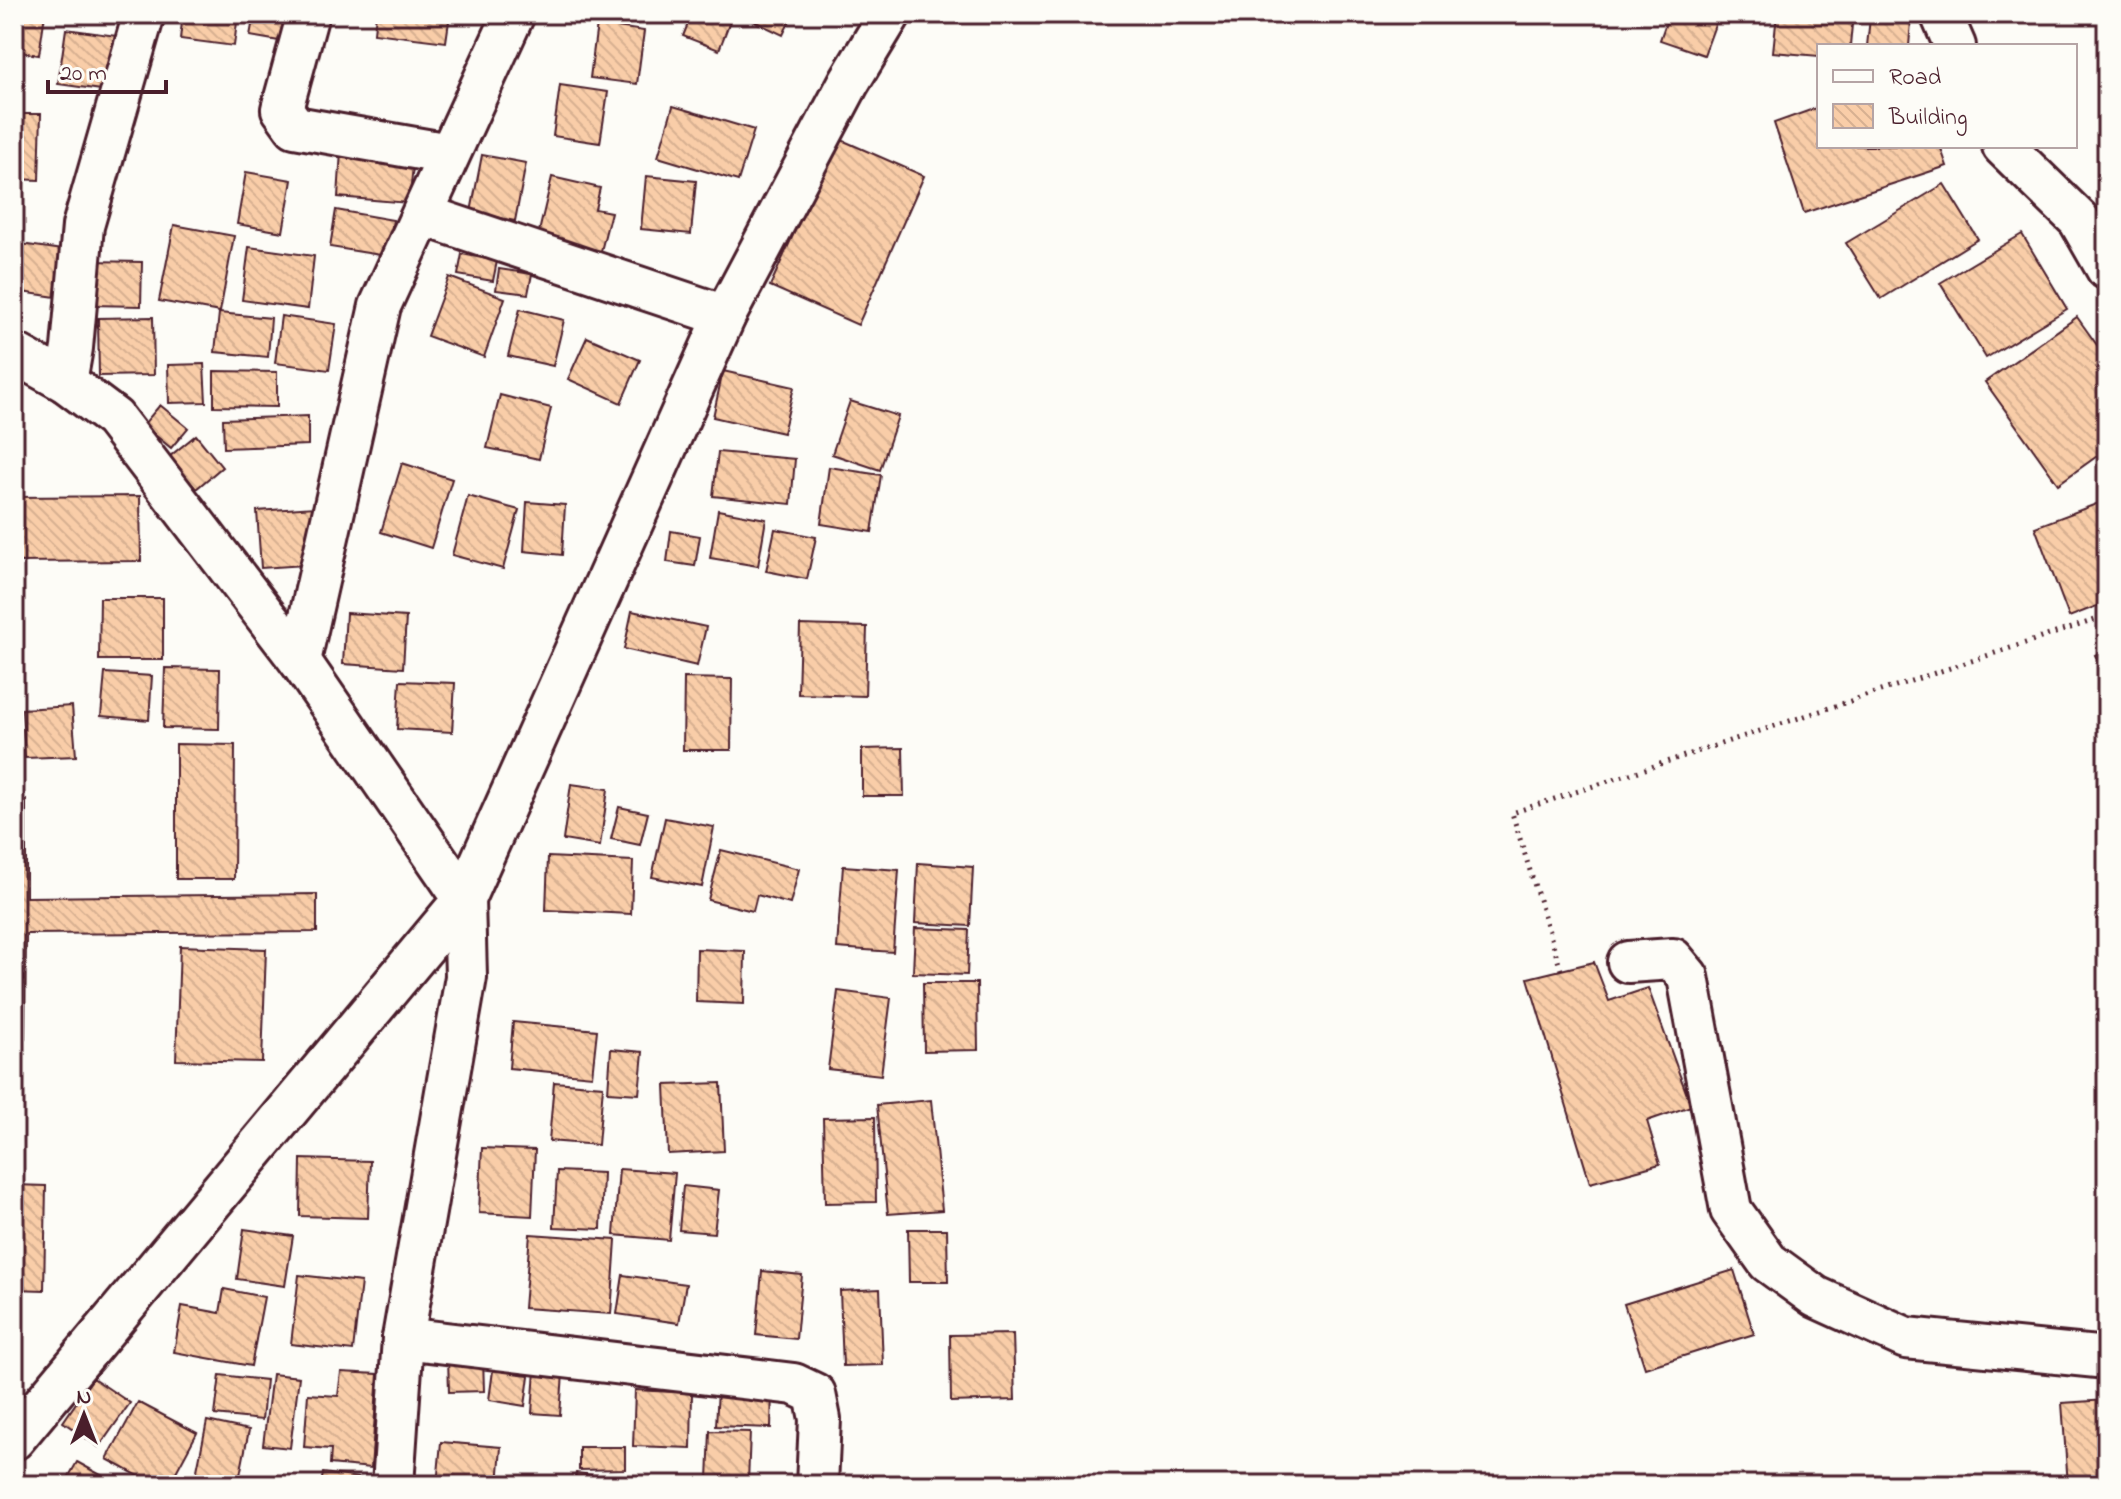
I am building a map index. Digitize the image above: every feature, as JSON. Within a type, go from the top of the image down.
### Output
[{"type":"street","points":[[66,382],[83,226],[144,14]]},
{"type":"street","points":[[308,14],[282,109],[295,127],[449,154]]},
{"type":"street","points":[[300,661],[380,306],[514,14]]},
{"type":"street","points":[[14,1439],[464,899],[725,316],[849,82],[890,14]]},
{"type":"street","points":[[1941,14],[1954,44]]},
{"type":"street","points":[[2005,148],[2079,220],[2107,269]]},
{"type":"street","points":[[423,215],[725,316]]},
{"type":"street","points":[[14,353],[66,382],[114,418],[300,661],[464,899],[466,977],[403,1338],[393,1485]]},
{"type":"street","points":[[1628,962],[1673,959],[1688,977],[1731,1210],[1768,1262],[1816,1297],[1906,1338],[2107,1358]]},
{"type":"street","points":[[403,1338],[794,1384],[815,1394],[820,1419],[817,1485]]},
{"type":"path","points":[[1561,970],[1512,813],[2107,616]]},
{"type":"building","points":[[14,14],[45,14],[39,55],[14,51]]},
{"type":"building","points":[[183,14],[238,14],[234,46],[180,39]]},
{"type":"building","points":[[254,14],[289,14],[285,42],[250,36]]},
{"type":"building","points":[[376,14],[450,14],[446,42],[374,33]]},
{"type":"building","points":[[692,14],[732,16],[719,50],[683,36]]},
{"type":"building","points":[[739,14],[793,14],[783,35]]},
{"type":"building","points":[[1669,14],[1719,14],[1704,55],[1660,40]]},
{"type":"building","points":[[1777,14],[1853,14],[1850,44],[1817,44],[1817,56],[1773,52]]},
{"type":"building","points":[[1870,18],[1911,22],[1909,44],[1867,44]]},
{"type":"building","points":[[597,24],[644,31],[637,84],[590,78]]},
{"type":"building","points":[[66,29],[117,36],[109,91],[58,84]]},
{"type":"building","points":[[560,85],[608,92],[600,143],[553,136]]},
{"type":"building","points":[[673,106],[754,130],[738,181],[658,157]]},
{"type":"building","points":[[1817,108],[1817,148],[1941,148],[1947,166],[1804,213],[1774,123]]},
{"type":"building","points":[[14,114],[41,114],[39,180],[14,179]]},
{"type":"building","points":[[837,138],[924,176],[858,325],[770,286]]},
{"type":"building","points":[[341,151],[414,157],[409,203],[338,197]]},
{"type":"building","points":[[482,155],[526,163],[515,221],[471,212]]},
{"type":"building","points":[[246,172],[292,180],[283,232],[237,224]]},
{"type":"building","points":[[646,176],[696,181],[691,234],[641,229]]},
{"type":"building","points":[[552,177],[600,188],[595,209],[611,212],[601,251],[538,236]]},
{"type":"building","points":[[1944,184],[1978,239],[1881,299],[1846,243]]},
{"type":"building","points":[[336,210],[393,220],[387,256],[330,247]]},
{"type":"building","points":[[174,225],[234,236],[220,312],[159,301]]},
{"type":"building","points":[[2022,234],[2067,309],[1986,358],[1940,283]]},
{"type":"building","points":[[14,243],[70,251],[63,298],[14,291]]},
{"type":"building","points":[[249,247],[314,256],[308,309],[242,300]]},
{"type":"building","points":[[462,254],[497,261],[493,281],[458,275]]},
{"type":"building","points":[[90,261],[142,262],[141,306],[90,305]]},
{"type":"building","points":[[499,269],[532,274],[528,294],[496,290]]},
{"type":"building","points":[[449,277],[505,298],[484,357],[427,336]]},
{"type":"building","points":[[520,309],[564,320],[553,366],[508,356]]},
{"type":"building","points":[[219,313],[271,318],[268,357],[215,352]]},
{"type":"building","points":[[281,316],[336,324],[329,370],[275,363]]},
{"type":"building","points":[[153,317],[154,375],[99,376],[98,318]]},
{"type":"building","points":[[2077,317],[2107,359],[2107,449],[2058,484],[1985,382]]},
{"type":"building","points":[[587,337],[640,360],[621,403],[568,379]]},
{"type":"building","points":[[204,364],[206,402],[169,403],[168,365]]},
{"type":"building","points":[[214,371],[277,372],[277,407],[214,406]]},
{"type":"building","points":[[723,371],[794,387],[783,433],[713,417]]},
{"type":"building","points":[[500,395],[551,408],[539,459],[487,448]]},
{"type":"building","points":[[850,401],[898,416],[880,470],[832,454]]},
{"type":"building","points":[[160,405],[188,428],[171,448],[143,425]]},
{"type":"building","points":[[308,416],[308,445],[224,448],[223,419]]},
{"type":"building","points":[[196,435],[222,467],[196,489],[169,457]]},
{"type":"building","points":[[718,452],[795,459],[791,504],[713,496]]},
{"type":"building","points":[[402,463],[452,479],[431,548],[381,532]]},
{"type":"building","points":[[829,467],[881,475],[872,532],[821,524]]},
{"type":"building","points":[[140,496],[141,561],[14,562],[14,497]]},
{"type":"building","points":[[468,496],[519,510],[503,569],[452,555]]},
{"type":"building","points":[[2107,500],[2107,602],[2069,617],[2035,527]]},
{"type":"building","points":[[527,502],[565,505],[562,555],[524,551]]},
{"type":"building","points":[[315,507],[319,564],[261,568],[257,511]]},
{"type":"building","points":[[718,510],[766,519],[758,566],[710,558]]},
{"type":"building","points":[[775,529],[816,537],[807,579],[766,571]]},
{"type":"building","points":[[671,531],[700,536],[695,566],[667,562]]},
{"type":"building","points":[[100,598],[163,598],[163,660],[99,660]]},
{"type":"building","points":[[632,611],[706,627],[697,666],[624,649]]},
{"type":"building","points":[[346,613],[406,617],[403,668],[343,664]]},
{"type":"building","points":[[800,625],[867,627],[865,696],[798,694]]},
{"type":"building","points":[[2107,649],[2107,678],[2095,655]]},
{"type":"building","points":[[165,668],[220,669],[219,729],[163,728]]},
{"type":"building","points":[[105,673],[152,676],[149,720],[101,716]]},
{"type":"building","points":[[684,678],[732,679],[731,750],[683,750]]},
{"type":"building","points":[[400,681],[455,683],[452,732],[397,729]]},
{"type":"building","points":[[72,706],[76,756],[25,758],[22,709]]},
{"type":"building","points":[[176,744],[235,745],[234,879],[176,879]]},
{"type":"building","points":[[903,748],[904,796],[862,796],[862,749]]},
{"type":"building","points":[[571,784],[608,789],[600,846],[563,840]]},
{"type":"building","points":[[14,800],[26,800],[26,897],[317,894],[317,932],[26,934],[25,1038],[14,1038]]},
{"type":"building","points":[[619,807],[648,813],[640,845],[611,839]]},
{"type":"building","points":[[665,818],[714,827],[702,887],[652,877]]},
{"type":"building","points":[[721,850],[799,869],[790,904],[757,895],[753,911],[708,900]]},
{"type":"building","points":[[548,857],[633,861],[631,914],[546,910]]},
{"type":"building","points":[[918,863],[973,867],[970,926],[915,923]]},
{"type":"building","points":[[843,866],[899,870],[893,952],[837,948]]},
{"type":"building","points":[[915,928],[969,930],[967,975],[913,973]]},
{"type":"building","points":[[180,946],[266,949],[262,1062],[176,1060]]},
{"type":"building","points":[[697,949],[745,951],[744,1004],[696,1002]]},
{"type":"building","points":[[1594,962],[1609,1001],[1648,988],[1691,1106],[1647,1121],[1660,1164],[1590,1183],[1528,978]]},
{"type":"building","points":[[923,983],[977,983],[978,1050],[924,1051]]},
{"type":"building","points":[[838,991],[891,998],[881,1075],[828,1069]]},
{"type":"building","points":[[513,1022],[597,1030],[592,1076],[509,1068]]},
{"type":"building","points":[[611,1049],[643,1052],[639,1094],[608,1092]]},
{"type":"building","points":[[554,1082],[603,1086],[598,1145],[549,1141]]},
{"type":"building","points":[[721,1083],[724,1151],[668,1154],[665,1085]]},
{"type":"building","points":[[931,1100],[942,1210],[888,1214],[877,1105]]},
{"type":"building","points":[[875,1117],[876,1202],[825,1203],[823,1118]]},
{"type":"building","points":[[482,1148],[535,1150],[532,1216],[479,1213]]},
{"type":"building","points":[[301,1159],[370,1161],[368,1218],[300,1216]]},
{"type":"building","points":[[619,1169],[675,1173],[669,1240],[614,1235]]},
{"type":"building","points":[[557,1171],[603,1173],[601,1229],[554,1227]]},
{"type":"building","points":[[14,1185],[46,1186],[44,1290],[14,1289]]},
{"type":"building","points":[[683,1186],[719,1190],[714,1233],[679,1230]]},
{"type":"building","points":[[244,1229],[293,1236],[285,1286],[237,1279]]},
{"type":"building","points":[[908,1229],[947,1229],[948,1282],[909,1282]]},
{"type":"building","points":[[530,1234],[616,1240],[611,1314],[524,1308]]},
{"type":"building","points":[[1734,1270],[1754,1334],[1645,1368],[1624,1304]]},
{"type":"building","points":[[762,1271],[802,1275],[796,1339],[756,1335]]},
{"type":"building","points":[[299,1275],[361,1282],[353,1351],[291,1344]]},
{"type":"building","points":[[623,1275],[686,1284],[679,1323],[617,1314]]},
{"type":"building","points":[[224,1289],[264,1297],[251,1366],[174,1352],[182,1306],[220,1313]]},
{"type":"building","points":[[880,1289],[883,1365],[843,1366],[840,1291]]},
{"type":"building","points":[[1013,1334],[1015,1400],[951,1402],[950,1335]]},
{"type":"building","points":[[448,1357],[483,1357],[484,1391],[449,1392]]},
{"type":"building","points":[[494,1363],[530,1368],[525,1406],[489,1400]]},
{"type":"building","points":[[535,1370],[563,1373],[560,1415],[532,1413]]},
{"type":"building","points":[[341,1372],[378,1374],[371,1468],[330,1464],[331,1449],[304,1447],[308,1394],[338,1396]]},
{"type":"building","points":[[272,1374],[299,1377],[290,1448],[263,1445]]},
{"type":"building","points":[[220,1375],[266,1380],[262,1420],[215,1415]]},
{"type":"building","points":[[93,1378],[130,1403],[99,1447],[63,1422]]},
{"type":"building","points":[[718,1389],[772,1390],[771,1428],[716,1426]]},
{"type":"building","points":[[635,1390],[692,1393],[691,1448],[633,1446]]},
{"type":"building","points":[[2107,1400],[2107,1485],[2068,1485],[2062,1403]]},
{"type":"building","points":[[138,1402],[197,1433],[169,1485],[155,1485],[107,1459]]},
{"type":"building","points":[[207,1421],[249,1430],[238,1485],[194,1485]]},
{"type":"building","points":[[710,1431],[750,1432],[748,1482],[708,1480]]},
{"type":"building","points":[[441,1442],[501,1447],[498,1485],[437,1485]]},
{"type":"building","points":[[579,1447],[625,1447],[625,1469],[579,1470]]},
{"type":"building","points":[[77,1462],[119,1485],[64,1485]]},
{"type":"building","points":[[323,1473],[368,1479],[367,1485],[321,1485]]},
{"type":"building","points":[[576,1473],[632,1480],[632,1485],[574,1485]]}]
